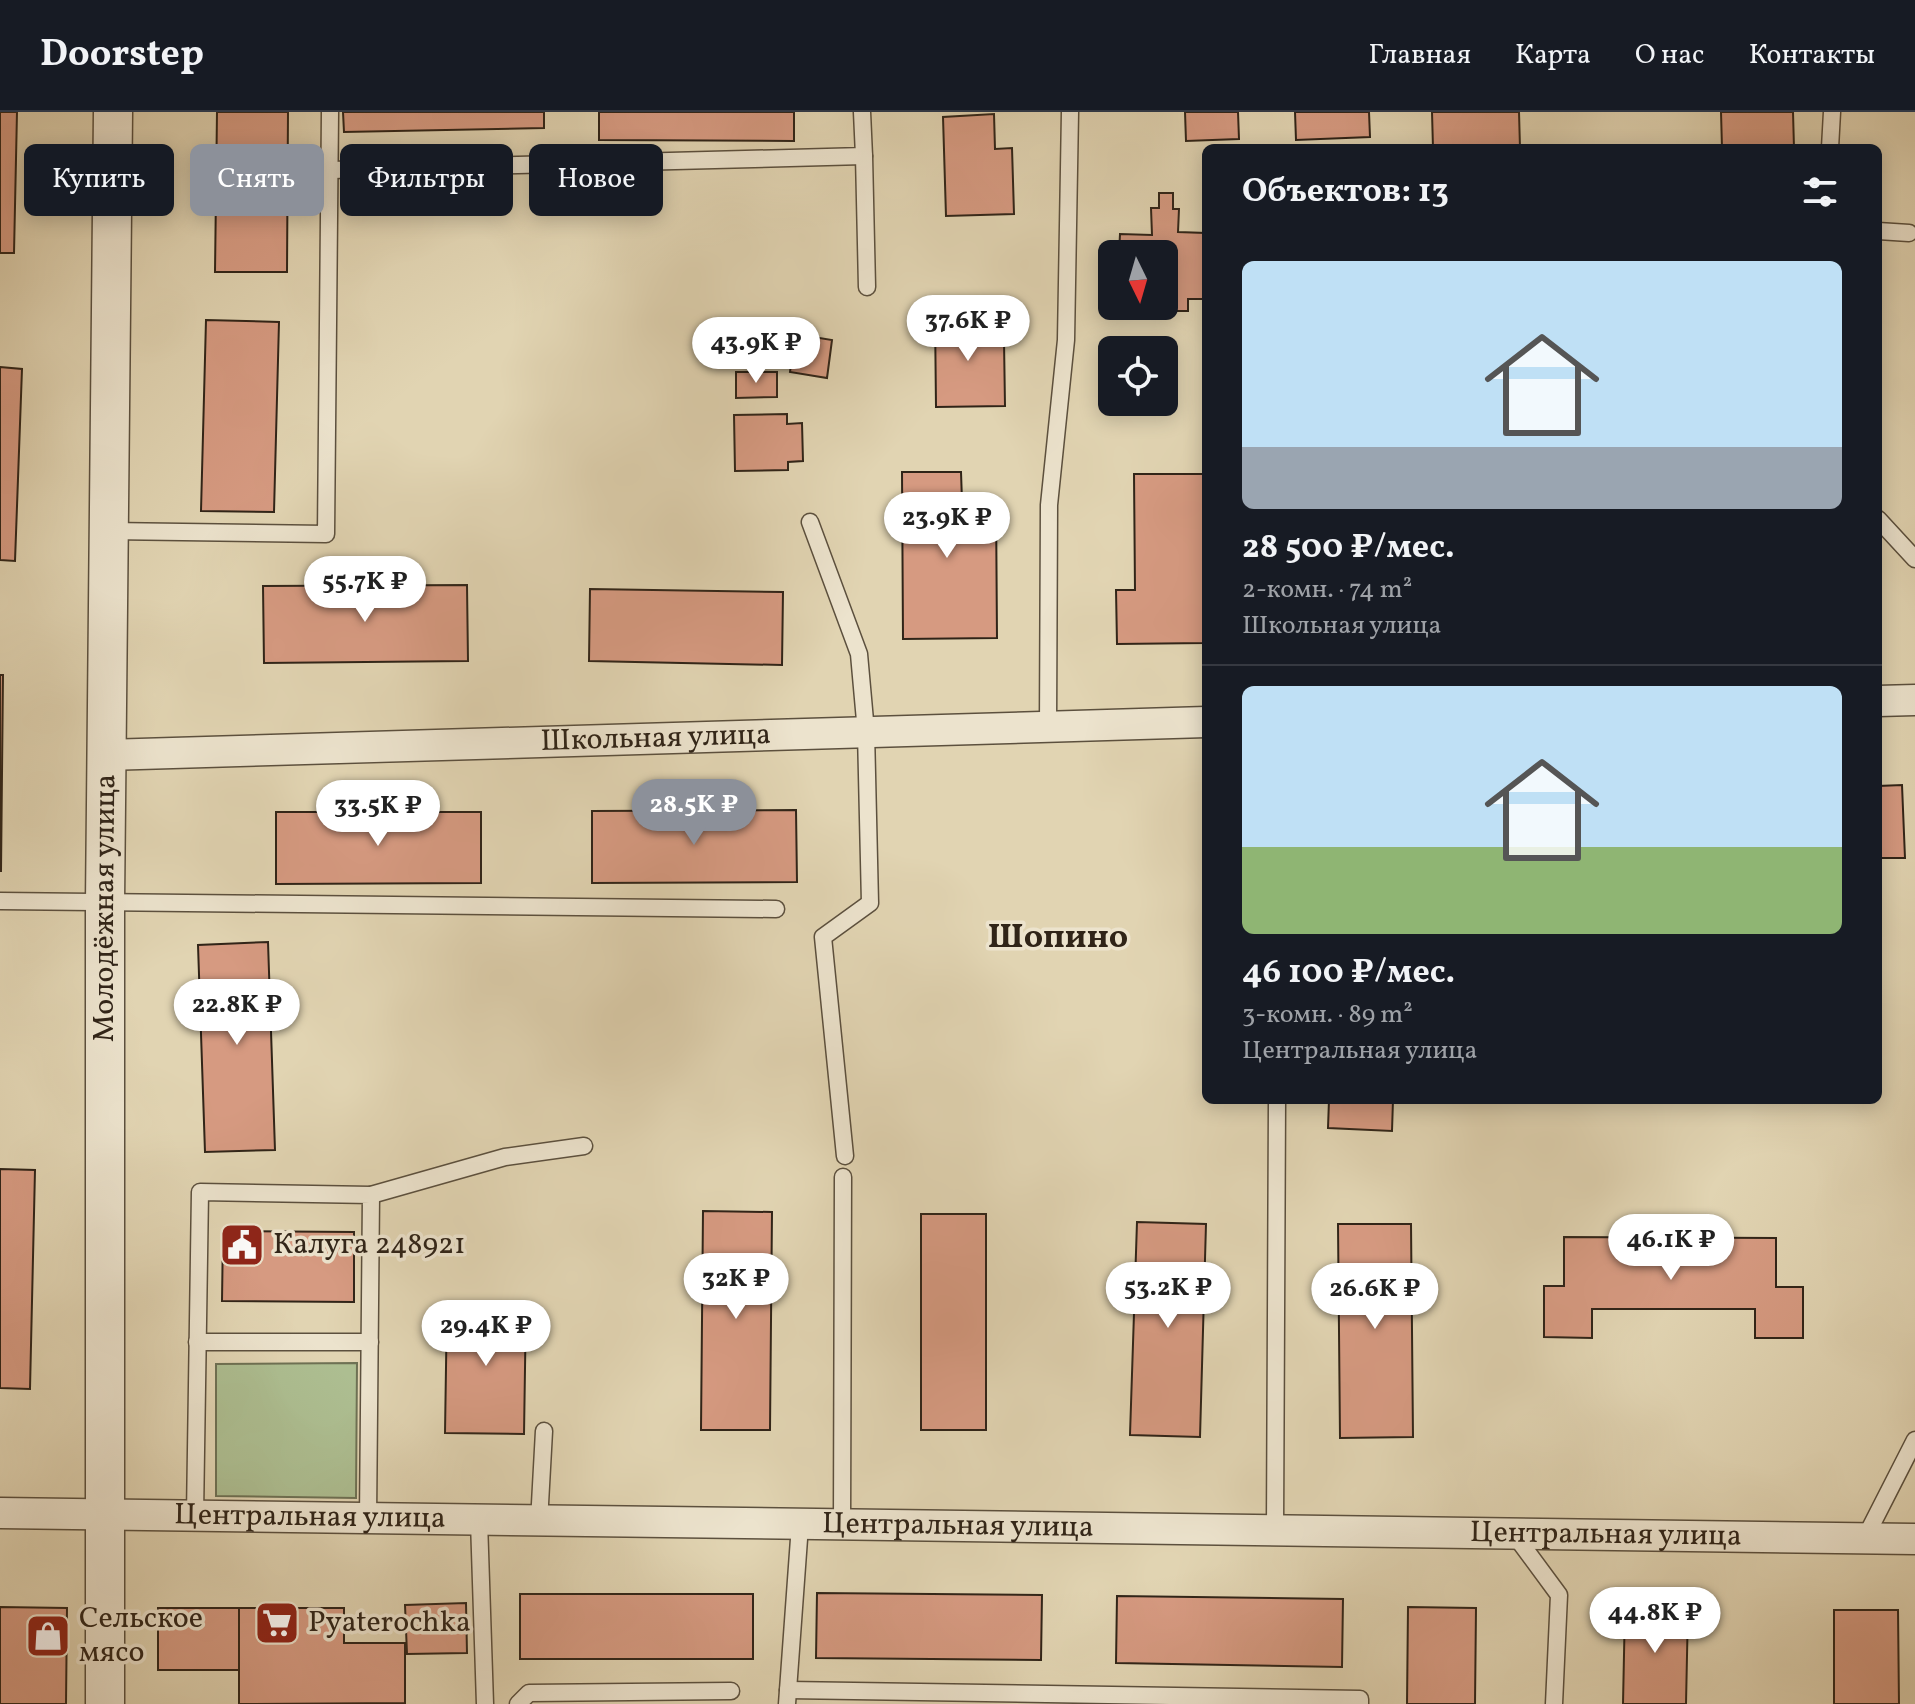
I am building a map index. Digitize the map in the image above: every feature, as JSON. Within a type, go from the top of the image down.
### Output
[{"type":"street","name":"Молодёжная улица","points":[[105,1704],[105,903],[113,112]]},
{"type":"street","points":[[1882,701],[1915,700]]},
{"type":"street","name":"Школьная улица","points":[[106,755],[1202,722]]},
{"type":"street","name":"Центральная улица","points":[[0,1513],[1915,1539]]},
{"type":"lane","points":[[109,531],[326,534],[330,112]]},
{"type":"lane","points":[[862,112],[867,287]]},
{"type":"lane","points":[[1048,727],[1049,505],[1066,340],[1070,112]]},
{"type":"lane","points":[[1830,144],[1832,112]]},
{"type":"lane","points":[[331,170],[864,156]]},
{"type":"lane","points":[[1882,231],[1909,233]]},
{"type":"lane","points":[[810,522],[859,654],[866,732],[870,903],[823,937],[845,1156]]},
{"type":"lane","points":[[1882,523],[1915,559]]},
{"type":"lane","points":[[0,901],[776,909]]},
{"type":"lane","points":[[1275,1531],[1277,1104]]},
{"type":"lane","points":[[195,1515],[200,1192],[371,1195],[505,1157],[584,1146]]},
{"type":"lane","points":[[842,1525],[843,1177]]},
{"type":"lane","points":[[368,1519],[371,1195]]},
{"type":"lane","points":[[197,1342],[370,1342]]},
{"type":"lane","points":[[539,1522],[544,1431]]},
{"type":"lane","points":[[1865,1538],[1915,1440]]},
{"type":"lane","points":[[479,1521],[485,1704]]},
{"type":"lane","points":[[800,1525],[787,1697],[1360,1699],[1360,1704]]},
{"type":"lane","points":[[1514,1534],[1559,1595],[1554,1704]]},
{"type":"lane","points":[[518,1704],[529,1693],[731,1691]]},
{"type":"green space","points":[[357,1363],[356,1498],[216,1496],[216,1364]]},
{"type":"building","points":[[0,112],[17,112],[14,253],[0,253]]},
{"type":"building","points":[[217,112],[288,112],[288,144],[217,144]]},
{"type":"building","points":[[343,112],[544,112],[544,128],[344,132]]},
{"type":"building","points":[[599,112],[794,112],[794,141],[599,140]]},
{"type":"building","points":[[1185,112],[1238,112],[1239,139],[1186,141]]},
{"type":"building","points":[[1295,112],[1369,112],[1370,137],[1296,140]]},
{"type":"building","points":[[1432,112],[1519,112],[1520,144],[1433,144]]},
{"type":"building","points":[[1721,112],[1793,112],[1794,144],[1722,144]]},
{"type":"building","points":[[994,114],[995,149],[1012,148],[1014,214],[946,216],[943,117]]},
{"type":"building","points":[[1159,193],[1173,193],[1173,209],[1179,209],[1178,232],[1202,233],[1202,299],[1188,299],[1188,311],[1178,311],[1178,240],[1120,240],[1120,234],[1152,235],[1151,208],[1159,208]]},
{"type":"building","points":[[216,216],[287,216],[287,272],[215,272]]},
{"type":"building","points":[[989,314],[989,341],[1004,341],[1005,406],[936,407],[935,315]]},
{"type":"building","points":[[206,320],[279,322],[274,512],[201,511]]},
{"type":"building","points":[[795,334],[832,340],[827,378],[790,372]]},
{"type":"building","points":[[0,367],[22,369],[15,561],[0,560]]},
{"type":"building","points":[[736,372],[777,372],[777,397],[736,398]]},
{"type":"building","points":[[787,414],[787,424],[802,423],[803,461],[788,462],[788,470],[735,471],[734,415]]},
{"type":"building","points":[[902,472],[961,472],[962,501],[996,501],[997,638],[903,639]]},
{"type":"building","points":[[1134,474],[1202,474],[1202,643],[1117,644],[1116,590],[1135,590]]},
{"type":"building","points":[[467,585],[468,661],[264,663],[263,586]]},
{"type":"building","points":[[590,589],[783,592],[782,665],[589,661]]},
{"type":"building","points":[[0,675],[3,675],[1,871],[0,871]]},
{"type":"building","points":[[1902,785],[1905,858],[1882,858],[1882,786]]},
{"type":"building","points":[[796,810],[797,882],[592,883],[592,811]]},
{"type":"building","points":[[276,812],[481,812],[481,883],[276,884]]},
{"type":"building","points":[[268,942],[275,1150],[205,1152],[198,945]]},
{"type":"building","points":[[1329,1104],[1393,1104],[1392,1131],[1328,1128]]},
{"type":"building","points":[[0,1169],[35,1170],[30,1389],[0,1388]]},
{"type":"building","points":[[703,1211],[772,1212],[770,1430],[701,1430]]},
{"type":"building","points":[[921,1214],[986,1214],[986,1430],[921,1430]]},
{"type":"building","points":[[1137,1222],[1206,1224],[1200,1437],[1130,1435]]},
{"type":"building","points":[[1338,1224],[1411,1224],[1413,1437],[1340,1438]]},
{"type":"building","points":[[223,1231],[354,1232],[354,1302],[222,1301]]},
{"type":"building","points":[[1564,1237],[1776,1238],[1776,1287],[1803,1287],[1803,1338],[1755,1338],[1755,1309],[1592,1309],[1592,1338],[1544,1337],[1544,1286],[1564,1286]]},
{"type":"building","points":[[447,1302],[526,1303],[524,1434],[445,1433]]},
{"type":"building","points":[[817,1593],[1042,1595],[1041,1660],[816,1658]]},
{"type":"building","points":[[520,1594],[753,1594],[753,1659],[520,1659]]},
{"type":"building","points":[[1117,1596],[1343,1599],[1342,1667],[1116,1663]]},
{"type":"building","points":[[466,1603],[467,1653],[407,1654],[405,1605]]},
{"type":"building","points":[[1625,1606],[1688,1608],[1686,1704],[1623,1704]]},
{"type":"building","points":[[0,1607],[67,1608],[66,1704],[0,1704]]},
{"type":"building","points":[[1408,1607],[1476,1608],[1475,1704],[1407,1704]]},
{"type":"building","points":[[158,1608],[239,1608],[239,1670],[158,1670]]},
{"type":"building","points":[[239,1608],[344,1608],[344,1643],[405,1643],[405,1703],[239,1704]]},
{"type":"building","points":[[1834,1610],[1898,1610],[1899,1704],[1834,1704]]},
{"type":"place","name":"Калуга 248921","points":[[242,1245]]},
{"type":"place","name":"Pyaterochka","points":[[277,1623]]},
{"type":"place","name":"Сельское мясо","points":[[48,1636]]},
{"type":"district","name":"Шопино","points":[[1058,938]]}]
